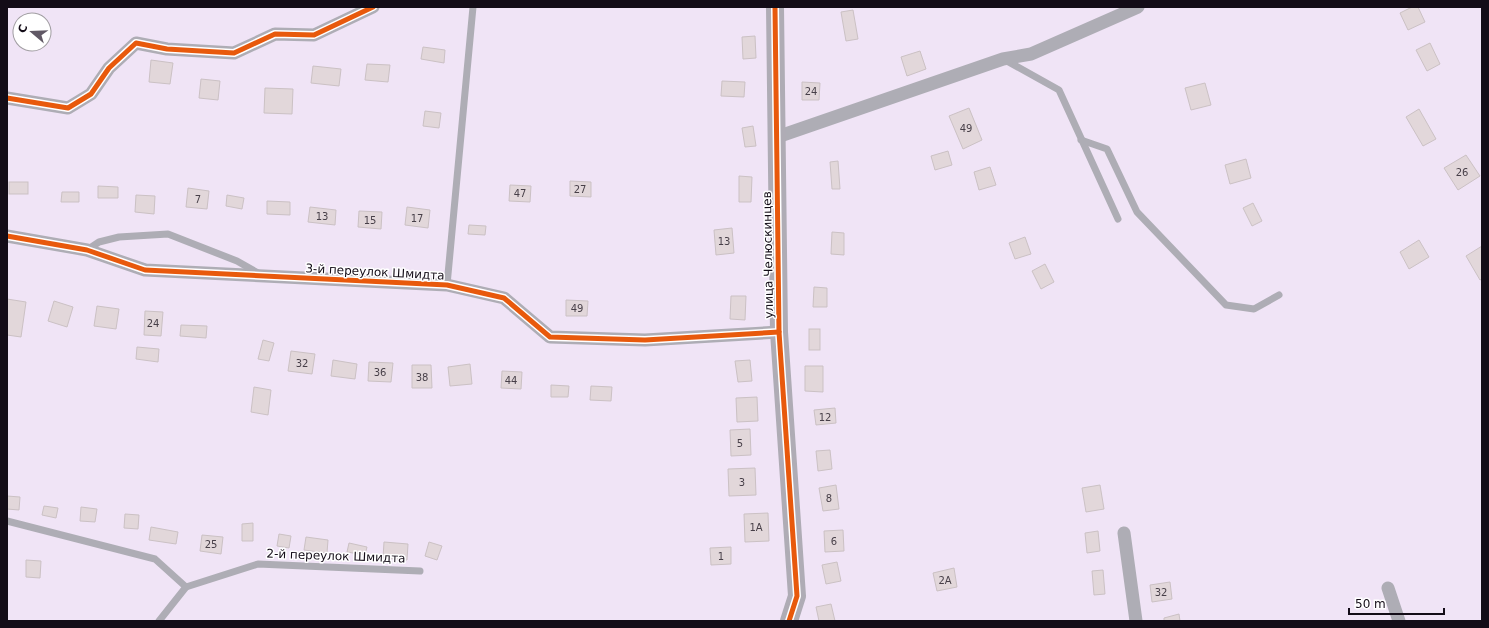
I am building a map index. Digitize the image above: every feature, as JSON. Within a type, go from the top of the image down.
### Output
[{"type":"street","points":[[7,98],[68,108],[91,94],[109,68],[136,44],[167,49],[234,53],[275,34],[314,35],[373,7]]},
{"type":"street","name":"улица Челюскинцев","points":[[775,7],[779,332],[797,596],[789,621]]},
{"type":"street","points":[[777,137],[1003,59],[1031,54],[1138,7]]},
{"type":"street","name":"3-й переулок Шмидта","points":[[7,236],[87,250],[145,270],[447,285],[504,298],[550,337],[645,340],[779,332]]},
{"type":"street","points":[[1124,533],[1136,621]]},
{"type":"street","points":[[1388,588],[1399,621]]},
{"type":"lane","points":[[447,285],[473,7]]},
{"type":"lane","points":[[1003,59],[1058,90],[1118,219]]},
{"type":"lane","points":[[1081,140],[1107,149],[1137,212],[1226,305],[1254,309],[1279,296]]},
{"type":"lane","points":[[87,250],[99,242],[120,237],[168,234],[237,261],[261,275]]},
{"type":"lane","points":[[7,521],[154,559],[186,587],[158,621]]},
{"type":"lane","name":"2-й переулок Шмидта","points":[[186,587],[258,564],[420,570]]},
{"type":"building","points":[[1412,7],[1418,7],[1425,22],[1408,30],[1400,13]]},
{"type":"building","points":[[853,10],[858,39],[846,41],[841,12]]},
{"type":"building","points":[[755,36],[756,58],[743,59],[742,37]]},
{"type":"building","points":[[1430,43],[1440,64],[1427,71],[1416,50]]},
{"type":"building","points":[[423,47],[445,50],[444,63],[421,59]]},
{"type":"building","points":[[920,51],[926,69],[907,76],[901,57]]},
{"type":"building","points":[[151,60],[173,63],[170,84],[149,82]]},
{"type":"building","points":[[367,64],[390,65],[388,82],[365,80]]},
{"type":"building","points":[[313,66],[341,69],[339,86],[311,83]]},
{"type":"building","points":[[201,79],[220,81],[218,100],[199,98]]},
{"type":"building","points":[[722,81],[745,82],[744,97],[721,96]]},
{"type":"building","points":[[802,82],[820,83],[819,100],[802,100]]},
{"type":"building","points":[[1205,83],[1211,105],[1191,110],[1185,88]]},
{"type":"building","points":[[265,88],[293,89],[292,114],[264,113]]},
{"type":"building","points":[[969,108],[982,140],[963,149],[949,116]]},
{"type":"building","points":[[1419,109],[1436,139],[1423,146],[1406,117]]},
{"type":"building","points":[[425,111],[441,113],[439,128],[423,126]]},
{"type":"building","points":[[753,126],[756,146],[745,147],[742,128]]},
{"type":"building","points":[[948,151],[952,165],[935,170],[931,156]]},
{"type":"building","points":[[1466,155],[1480,176],[1458,190],[1444,168]]},
{"type":"building","points":[[1246,159],[1251,178],[1230,184],[1225,165]]},
{"type":"building","points":[[838,161],[840,189],[832,189],[830,162]]},
{"type":"building","points":[[990,167],[996,185],[979,190],[974,172]]},
{"type":"building","points":[[739,176],[752,177],[751,202],[739,202]]},
{"type":"building","points":[[570,181],[591,182],[591,197],[570,196]]},
{"type":"building","points":[[9,182],[28,182],[28,194],[9,194]]},
{"type":"building","points":[[510,185],[531,186],[530,202],[509,201]]},
{"type":"building","points":[[98,186],[118,187],[118,198],[98,198]]},
{"type":"building","points":[[188,188],[209,191],[207,209],[186,207]]},
{"type":"building","points":[[62,192],[79,192],[79,202],[61,202]]},
{"type":"building","points":[[136,195],[155,196],[154,214],[135,212]]},
{"type":"building","points":[[227,195],[244,198],[242,209],[226,206]]},
{"type":"building","points":[[267,201],[290,202],[290,215],[267,214]]},
{"type":"building","points":[[1253,203],[1262,221],[1252,226],[1243,208]]},
{"type":"building","points":[[310,207],[336,210],[335,225],[308,222]]},
{"type":"building","points":[[407,207],[430,210],[428,228],[405,225]]},
{"type":"building","points":[[359,211],[382,212],[381,229],[358,227]]},
{"type":"building","points":[[469,225],[486,226],[485,235],[468,234]]},
{"type":"building","points":[[732,228],[734,253],[716,255],[714,230]]},
{"type":"building","points":[[832,232],[844,233],[844,255],[831,254]]},
{"type":"building","points":[[1025,237],[1031,254],[1015,259],[1009,243]]},
{"type":"building","points":[[1419,240],[1429,257],[1409,269],[1400,252]]},
{"type":"building","points":[[1482,246],[1482,279],[1480,280],[1466,256]]},
{"type":"building","points":[[1045,264],[1054,282],[1041,289],[1032,271]]},
{"type":"building","points":[[814,287],[827,288],[827,307],[813,307]]},
{"type":"building","points":[[731,296],[746,296],[745,320],[730,319]]},
{"type":"building","points":[[7,299],[26,302],[21,337],[7,335]]},
{"type":"building","points":[[566,300],[588,301],[587,316],[566,316]]},
{"type":"building","points":[[54,301],[73,307],[67,327],[48,321]]},
{"type":"building","points":[[97,306],[119,309],[116,329],[94,326]]},
{"type":"building","points":[[145,311],[163,312],[161,336],[144,335]]},
{"type":"building","points":[[181,325],[207,326],[206,338],[180,336]]},
{"type":"building","points":[[809,329],[820,329],[820,350],[809,350]]},
{"type":"building","points":[[263,340],[274,343],[269,361],[258,359]]},
{"type":"building","points":[[137,347],[159,349],[158,362],[136,359]]},
{"type":"building","points":[[291,351],[315,354],[312,374],[288,371]]},
{"type":"building","points":[[333,360],[357,364],[355,379],[331,376]]},
{"type":"building","points":[[750,360],[752,381],[738,382],[735,361]]},
{"type":"building","points":[[369,362],[393,363],[391,382],[368,381]]},
{"type":"building","points":[[470,364],[472,384],[450,386],[448,367]]},
{"type":"building","points":[[412,365],[431,365],[432,388],[412,388]]},
{"type":"building","points":[[805,366],[823,366],[823,392],[805,391]]},
{"type":"building","points":[[502,371],[522,372],[521,389],[501,388]]},
{"type":"building","points":[[551,385],[569,386],[568,397],[551,397]]},
{"type":"building","points":[[591,386],[612,387],[611,401],[590,400]]},
{"type":"building","points":[[254,387],[271,390],[268,415],[251,412]]},
{"type":"building","points":[[757,397],[758,421],[737,422],[736,398]]},
{"type":"building","points":[[835,408],[836,423],[816,425],[814,410]]},
{"type":"building","points":[[750,429],[751,455],[731,456],[730,430]]},
{"type":"building","points":[[830,450],[832,469],[818,471],[816,451]]},
{"type":"building","points":[[755,468],[756,495],[729,496],[728,469]]},
{"type":"building","points":[[836,485],[839,509],[823,511],[819,488]]},
{"type":"building","points":[[1100,485],[1104,509],[1086,512],[1082,488]]},
{"type":"building","points":[[7,496],[20,497],[19,510],[7,509]]},
{"type":"building","points":[[44,506],[58,508],[56,518],[42,515]]},
{"type":"building","points":[[81,507],[97,509],[95,522],[80,521]]},
{"type":"building","points":[[768,513],[769,541],[745,542],[744,514]]},
{"type":"building","points":[[125,514],[139,515],[138,529],[124,528]]},
{"type":"building","points":[[253,523],[253,541],[242,541],[242,524]]},
{"type":"building","points":[[151,527],[178,532],[176,544],[149,540]]},
{"type":"building","points":[[843,530],[844,551],[825,552],[824,531]]},
{"type":"building","points":[[1098,531],[1100,551],[1087,553],[1085,533]]},
{"type":"building","points":[[279,534],[291,536],[289,548],[277,546]]},
{"type":"building","points":[[202,535],[223,537],[221,554],[200,551]]},
{"type":"building","points":[[306,537],[328,540],[327,553],[304,550]]},
{"type":"building","points":[[384,542],[408,544],[407,560],[383,558]]},
{"type":"building","points":[[429,542],[442,546],[437,560],[425,556]]},
{"type":"building","points":[[349,543],[367,547],[365,555],[347,552]]},
{"type":"building","points":[[731,547],[731,564],[711,565],[710,548]]},
{"type":"building","points":[[26,560],[41,561],[40,578],[26,577]]},
{"type":"building","points":[[837,562],[841,581],[826,584],[822,565]]},
{"type":"building","points":[[954,568],[957,587],[937,591],[933,573]]},
{"type":"building","points":[[1103,570],[1105,594],[1094,595],[1092,571]]},
{"type":"building","points":[[1170,582],[1172,599],[1152,602],[1150,585]]},
{"type":"building","points":[[831,604],[835,621],[819,621],[816,607]]},
{"type":"building","points":[[1179,614],[1180,621],[1164,621],[1164,618]]},
{"type":"cycle path","points":[[7,98],[68,108],[91,94],[109,68],[136,43],[167,49],[234,53],[275,34],[314,35],[373,7]]},
{"type":"cycle path","points":[[775,7],[779,332],[797,596],[789,621]]},
{"type":"cycle path","points":[[7,236],[87,250],[145,270],[447,285],[504,298],[550,337],[645,340],[779,332]]}]
